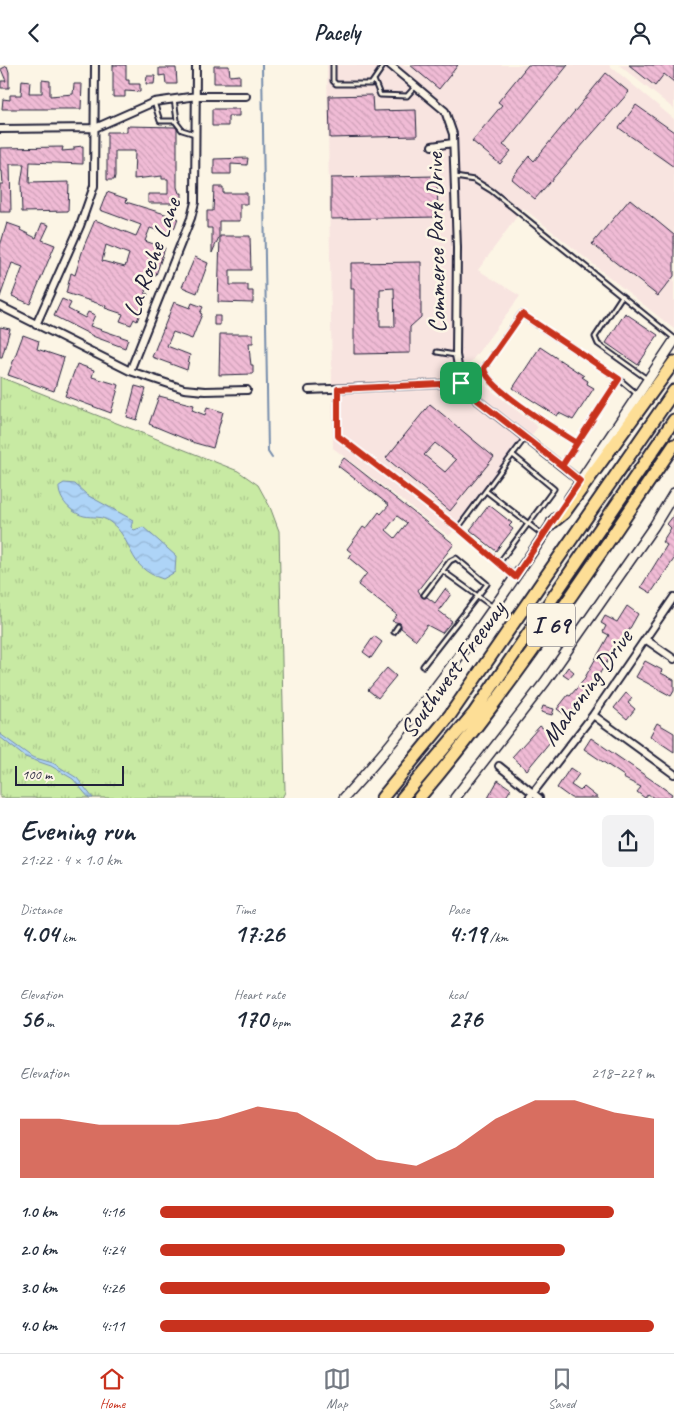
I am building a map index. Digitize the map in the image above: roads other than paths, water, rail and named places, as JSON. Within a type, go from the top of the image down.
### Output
[{"type":"highway","points":[[552,522],[564,513],[674,361]]},
{"type":"highway","name":"Southwest Freeway","points":[[382,798],[450,715],[674,391]]},
{"type":"highway","points":[[402,798],[474,713],[674,419]]},
{"type":"highway","name":"Southwest Freeway","points":[[419,798],[480,724],[527,660],[674,445]]},
{"type":"main road","points":[[344,798],[441,680],[494,608],[674,340]]},
{"type":"main road","points":[[454,798],[545,682],[654,525],[674,493]]},
{"type":"street","points":[[36,325],[80,226],[94,186],[95,65]]},
{"type":"street","name":"La Roche Lane","points":[[130,371],[191,218],[197,183],[196,65]]},
{"type":"street","name":"Commerce Park Drive","points":[[390,65],[445,111],[453,134],[456,355],[461,383]]},
{"type":"street","points":[[0,129],[95,128],[154,102],[197,96],[246,96]]},
{"type":"street","points":[[432,146],[453,143]]},
{"type":"street","points":[[0,306],[130,371],[184,389],[205,391],[247,390]]},
{"type":"street","points":[[309,390],[461,383],[476,399],[580,481]]},
{"type":"street","name":"Mahoning Drive","points":[[534,796],[593,715],[674,597]]},
{"type":"street","points":[[645,639],[674,659]]},
{"type":"street","points":[[593,715],[674,774]]},
{"type":"street","points":[[499,766],[534,796]]},
{"type":"lane","points":[[333,65],[333,81],[336,84],[370,83],[384,65]]},
{"type":"lane","points":[[374,80],[380,95],[408,96],[415,86]]},
{"type":"lane","points":[[174,98],[177,120],[175,121]]},
{"type":"lane","points":[[154,102],[160,121],[175,121]]},
{"type":"lane","points":[[175,121],[182,130],[197,133]]},
{"type":"lane","points":[[455,177],[474,180],[492,191],[674,340]]},
{"type":"lane","points":[[622,297],[595,337],[598,344],[648,380]]},
{"type":"lane","points":[[577,443],[495,387],[484,374],[484,368],[522,314],[619,379],[638,395]]},
{"type":"lane","points":[[437,352],[456,355]]},
{"type":"lane","points":[[562,466],[619,379]]},
{"type":"lane","points":[[338,389],[338,436],[458,528],[515,577]]},
{"type":"lane","points":[[458,528],[526,437]]},
{"type":"lane","points":[[499,563],[554,489],[513,455]]},
{"type":"lane","points":[[486,491],[527,524],[544,535]]},
{"type":"lane","points":[[423,666],[487,584],[485,580],[456,558],[450,561],[424,595]]},
{"type":"lane","points":[[442,571],[494,608]]},
{"type":"lane","points":[[394,632],[398,626]]},
{"type":"water","points":[[64,483],[75,484],[87,495],[133,520],[131,527],[134,530],[143,527],[176,556],[175,572],[163,579],[142,568],[118,529],[110,522],[79,514],[66,505],[59,491],[59,486]]},
{"type":"water","points":[[0,734],[32,757],[53,763],[77,778],[93,798],[89,798],[73,779],[51,766],[25,757],[0,737]]},
{"type":"waterway","points":[[262,65],[268,452],[272,458]]}]
